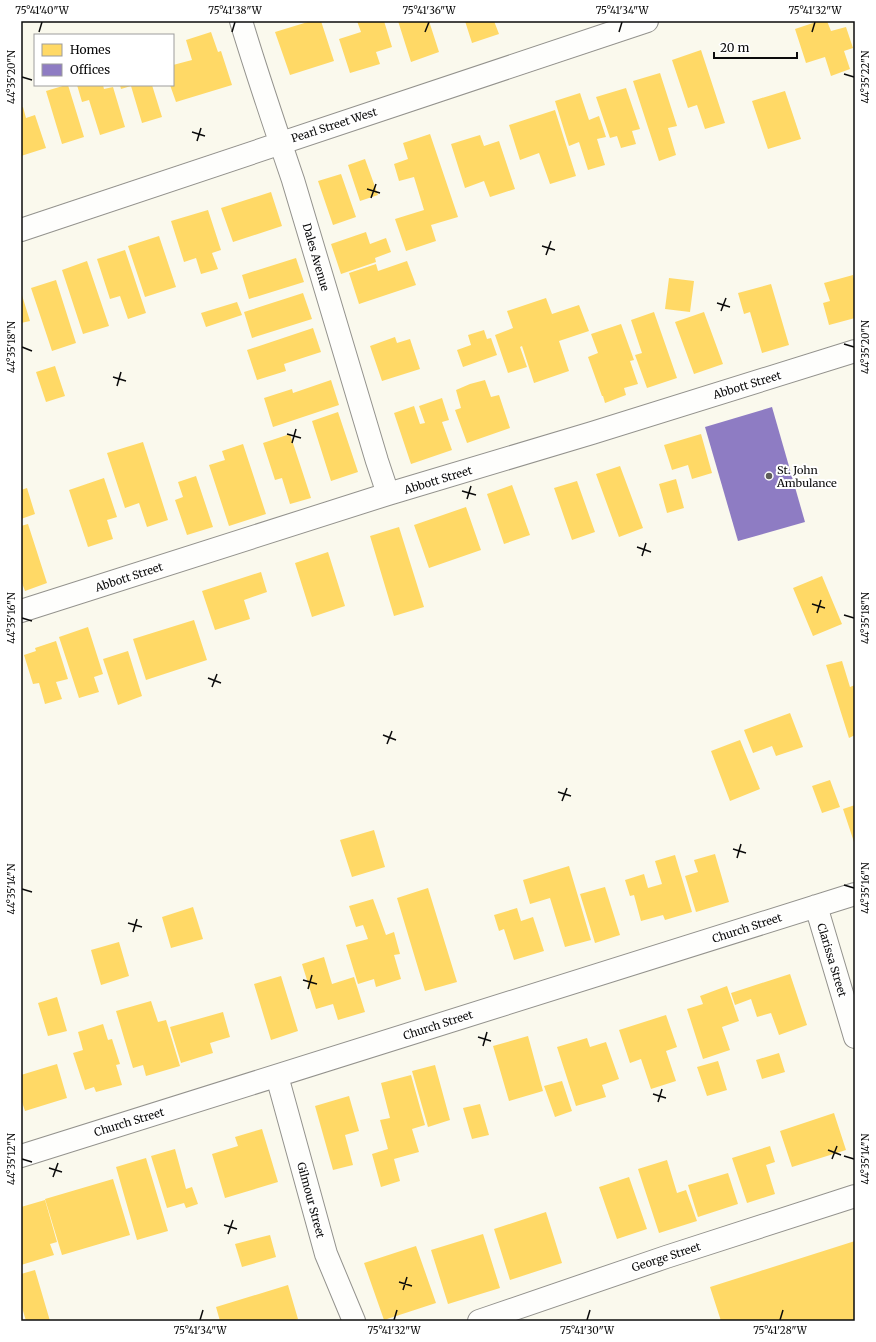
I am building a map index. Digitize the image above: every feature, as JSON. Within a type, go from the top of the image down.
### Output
[{"type":"street","name":"Dales Avenue","points":[[241,21],[269,112],[281,143],[388,494]]},
{"type":"street","name":"Pearl Street West","points":[[21,230],[647,21]]},
{"type":"street","name":"Abbott Street","points":[[21,611],[388,494],[592,433],[855,351]]},
{"type":"street","name":"Church Street","points":[[21,1156],[855,894]]},
{"type":"street","name":"Clarissa Street","points":[[816,906],[855,1036]]},
{"type":"street","name":"Gilmour Street","points":[[277,1076],[326,1254],[354,1321]]},
{"type":"street","name":"George Street","points":[[479,1321],[666,1257],[855,1196]]},
{"type":"building: Homes","points":[[311,21],[321,21],[334,61],[290,75],[275,32]]},
{"type":"building: Homes","points":[[357,21],[384,21],[392,47],[376,52],[380,64],[350,73],[339,39],[361,32]]},
{"type":"building: Homes","points":[[398,21],[429,21],[439,52],[411,62]]},
{"type":"building: Homes","points":[[465,21],[494,21],[499,34],[472,43]]},
{"type":"building: Homes","points":[[819,21],[827,21],[831,31],[846,27],[853,48],[844,51],[850,69],[831,76],[825,57],[806,63],[795,29]]},
{"type":"building: Homes","points":[[211,32],[218,52],[221,51],[232,85],[176,102],[170,86],[174,86],[174,65],[192,60],[186,40]]},
{"type":"building: Homes","points":[[701,50],[725,123],[705,129],[697,105],[688,108],[672,60]]},
{"type":"building: Homes","points":[[660,73],[677,126],[668,128],[676,155],[659,161],[633,81]]},
{"type":"building: Homes","points":[[63,86],[68,86],[84,137],[62,144],[46,91]]},
{"type":"building: Homes","points":[[77,86],[103,86],[104,89],[113,87],[125,127],[100,135],[89,100],[82,102]]},
{"type":"building: Homes","points":[[120,86],[131,86],[121,89]]},
{"type":"building: Homes","points":[[131,86],[152,86],[162,117],[142,123]]},
{"type":"building: Homes","points":[[626,88],[640,129],[632,131],[636,144],[621,148],[617,136],[610,138],[596,97]]},
{"type":"building: Homes","points":[[785,91],[801,139],[768,149],[752,101]]},
{"type":"building: Homes","points":[[580,93],[589,120],[599,116],[606,137],[597,139],[605,165],[588,170],[579,142],[569,146],[555,101]]},
{"type":"building: Homes","points":[[23,107],[26,118],[35,115],[46,148],[21,156],[21,108]]},
{"type":"building: Homes","points":[[555,110],[576,176],[550,184],[539,153],[520,160],[509,125]]},
{"type":"building: Homes","points":[[430,134],[458,217],[431,225],[436,241],[406,251],[395,219],[424,210],[414,177],[399,181],[394,164],[408,159],[403,143]]},
{"type":"building: Homes","points":[[480,135],[484,146],[499,141],[515,189],[490,197],[484,181],[465,188],[451,144]]},
{"type":"building: Homes","points":[[365,159],[378,195],[360,201],[348,165]]},
{"type":"building: Homes","points":[[341,174],[356,217],[333,225],[318,181]]},
{"type":"building: Homes","points":[[271,192],[282,226],[233,242],[221,208]]},
{"type":"building: Homes","points":[[208,210],[221,250],[212,253],[218,269],[201,274],[196,258],[184,262],[171,221]]},
{"type":"building: Homes","points":[[366,232],[370,244],[386,238],[391,252],[375,258],[376,262],[341,274],[331,244]]},
{"type":"building: Homes","points":[[159,236],[176,287],[145,297],[128,246]]},
{"type":"building: Homes","points":[[125,250],[146,313],[128,319],[120,296],[110,299],[97,259]]},
{"type":"building: Homes","points":[[296,258],[304,282],[249,299],[242,275]]},
{"type":"building: Homes","points":[[87,261],[109,326],[83,334],[62,270]]},
{"type":"building: Homes","points":[[407,261],[416,285],[359,304],[349,273],[376,264],[378,271]]},
{"type":"building: Homes","points":[[853,275],[855,283],[855,318],[829,325],[823,303],[830,301],[824,283]]},
{"type":"building: Homes","points":[[669,278],[694,281],[690,312],[665,309]]},
{"type":"building: Homes","points":[[56,280],[76,343],[52,351],[31,288]]},
{"type":"building: Homes","points":[[771,284],[789,345],[762,353],[750,312],[744,314],[738,293]]},
{"type":"building: Homes","points":[[21,292],[30,321],[21,323]]},
{"type":"building: Homes","points":[[303,293],[312,319],[252,338],[244,312]]},
{"type":"building: Homes","points":[[546,298],[552,314],[579,305],[589,331],[559,341],[569,371],[534,383],[522,346],[520,347],[527,367],[508,373],[495,335],[513,328],[507,311]]},
{"type":"building: Homes","points":[[237,302],[242,315],[206,327],[201,313]]},
{"type":"building: Homes","points":[[654,312],[677,378],[647,388],[635,355],[642,353],[631,320]]},
{"type":"building: Homes","points":[[704,312],[723,364],[694,374],[675,322]]},
{"type":"building: Homes","points":[[621,324],[634,360],[630,361],[638,384],[624,388],[626,395],[605,403],[588,357],[598,353],[591,334]]},
{"type":"building: Homes","points":[[313,328],[321,352],[284,364],[286,371],[257,380],[247,350]]},
{"type":"building: Homes","points":[[484,330],[487,339],[491,338],[497,355],[463,367],[457,350],[471,345],[468,335]]},
{"type":"building: Homes","points":[[395,337],[397,343],[410,339],[420,369],[382,381],[370,346]]},
{"type":"building: Homes","points":[[55,366],[65,396],[46,402],[36,372]]},
{"type":"building: Homes","points":[[331,380],[339,405],[273,427],[264,398],[292,389],[293,393]]},
{"type":"building: Homes","points":[[485,380],[491,397],[499,395],[510,428],[467,443],[455,410],[461,408],[456,390]]},
{"type":"building: Homes","points":[[442,398],[449,420],[442,422],[452,450],[411,464],[394,413],[414,406],[420,424],[425,423],[419,406]]},
{"type":"building: Homes","points":[[338,412],[358,472],[331,481],[312,421]]},
{"type":"building: Homes","points":[[290,434],[311,498],[290,504],[282,478],[275,480],[263,443]]},
{"type":"building: Homes","points":[[701,434],[712,473],[692,479],[688,465],[672,470],[664,445]]},
{"type":"building: Homes","points":[[143,442],[168,520],[147,527],[139,503],[125,508],[107,453]]},
{"type":"building: Homes","points":[[243,444],[266,514],[229,526],[209,465],[225,460],[222,451]]},
{"type":"building: Homes","points":[[620,466],[643,528],[619,537],[596,474]]},
{"type":"building: Homes","points":[[196,476],[213,527],[187,535],[175,500],[183,497],[178,482]]},
{"type":"building: Homes","points":[[104,478],[117,517],[107,520],[113,539],[88,547],[69,490]]},
{"type":"building: Homes","points":[[676,479],[684,508],[667,513],[659,484]]},
{"type":"building: Homes","points":[[577,481],[595,532],[572,540],[554,488]]},
{"type":"building: Homes","points":[[512,485],[530,535],[504,544],[487,494]]},
{"type":"building: Homes","points":[[27,488],[35,514],[21,519],[21,490]]},
{"type":"building: Homes","points":[[466,507],[481,550],[429,568],[414,525]]},
{"type":"building: Homes","points":[[28,524],[47,583],[25,591],[22,583],[21,584],[21,526]]},
{"type":"building: Homes","points":[[399,527],[424,607],[394,616],[370,536]]},
{"type":"building: Homes","points":[[328,552],[345,606],[312,617],[295,563]]},
{"type":"building: Homes","points":[[261,572],[267,592],[244,600],[250,619],[215,630],[202,591]]},
{"type":"building: Homes","points":[[822,576],[842,624],[813,636],[793,588]]},
{"type":"building: Homes","points":[[194,620],[207,660],[146,680],[133,639]]},
{"type":"building: Homes","points":[[88,627],[103,674],[94,677],[99,692],[79,698],[59,637]]},
{"type":"building: Homes","points":[[56,641],[68,679],[56,682],[62,699],[45,704],[39,683],[33,684],[24,655],[36,651],[35,648]]},
{"type":"building: Homes","points":[[128,651],[142,696],[118,705],[103,659]]},
{"type":"building: Homes","points":[[842,661],[850,687],[855,685],[855,735],[849,738],[826,665]]},
{"type":"building: Homes","points":[[790,713],[803,747],[776,756],[772,746],[753,753],[744,730]]},
{"type":"building: Homes","points":[[740,740],[760,789],[730,801],[711,751]]},
{"type":"building: Homes","points":[[830,780],[840,807],[822,813],[812,786]]},
{"type":"building: Homes","points":[[855,805],[855,845],[843,809]]},
{"type":"building: Homes","points":[[374,830],[385,867],[352,877],[340,840]]},
{"type":"building: Homes","points":[[715,854],[729,902],[696,912],[685,876],[698,872],[694,860]]},
{"type":"building: Homes","points":[[675,855],[692,912],[665,920],[663,915],[641,921],[634,895],[630,896],[625,880],[644,874],[648,888],[662,884],[655,861]]},
{"type":"building: Homes","points":[[569,866],[591,940],[565,947],[550,898],[530,904],[523,880]]},
{"type":"building: Homes","points":[[605,887],[620,935],[595,943],[580,894]]},
{"type":"building: Homes","points":[[428,888],[457,982],[425,991],[397,898]]},
{"type":"building: Homes","points":[[373,899],[386,935],[394,932],[400,954],[394,955],[401,979],[376,987],[374,979],[358,984],[346,945],[368,939],[363,925],[356,927],[349,906]]},
{"type":"building: Homes","points":[[193,907],[203,939],[171,948],[162,917]]},
{"type":"building: Homes","points":[[517,908],[521,921],[533,917],[544,951],[514,960],[504,929],[499,931],[494,915]]},
{"type":"building: Homes","points":[[119,942],[129,976],[101,985],[91,950]]},
{"type":"building: Homes","points":[[324,957],[332,984],[354,977],[365,1012],[338,1020],[333,1004],[316,1009],[302,964]]},
{"type":"building: Homes","points":[[790,974],[807,1025],[779,1035],[771,1013],[757,1017],[751,999],[735,1005],[731,993]]},
{"type":"building: Homes","points":[[281,976],[298,1031],[271,1040],[254,984]]},
{"type":"building: Homes","points":[[727,986],[739,1021],[722,1027],[730,1050],[703,1059],[687,1009],[703,1004],[700,996]]},
{"type":"building: Homes","points":[[57,997],[67,1031],[48,1036],[38,1003]]},
{"type":"building: Homes","points":[[151,1001],[158,1022],[166,1020],[180,1066],[146,1076],[143,1065],[133,1068],[116,1011]]},
{"type":"building: Homes","points":[[223,1012],[230,1037],[210,1043],[213,1053],[181,1063],[170,1027]]},
{"type":"building: Homes","points":[[666,1015],[677,1047],[666,1051],[676,1081],[651,1089],[641,1059],[630,1063],[619,1030]]},
{"type":"building: Homes","points":[[103,1024],[108,1040],[112,1039],[120,1064],[116,1065],[122,1085],[96,1092],[94,1087],[85,1090],[73,1053],[83,1050],[78,1032]]},
{"type":"building: Homes","points":[[528,1036],[543,1091],[509,1101],[493,1046]]},
{"type":"building: Homes","points":[[587,1038],[590,1047],[606,1042],[619,1079],[602,1085],[606,1097],[576,1106],[557,1047]]},
{"type":"building: Homes","points":[[779,1053],[785,1072],[762,1079],[756,1060]]},
{"type":"building: Homes","points":[[718,1061],[727,1090],[707,1096],[697,1067]]},
{"type":"building: Homes","points":[[57,1064],[67,1098],[25,1111],[21,1099],[21,1075]]},
{"type":"building: Homes","points":[[435,1065],[450,1120],[428,1127],[412,1071]]},
{"type":"building: Homes","points":[[411,1075],[425,1125],[412,1129],[419,1152],[394,1159],[400,1181],[381,1187],[372,1154],[388,1149],[380,1120],[390,1118],[381,1083]]},
{"type":"building: Homes","points":[[562,1081],[572,1111],[555,1117],[544,1086]]},
{"type":"building: Homes","points":[[349,1096],[359,1131],[345,1135],[353,1165],[333,1170],[315,1106]]},
{"type":"building: Homes","points":[[480,1104],[489,1135],[472,1139],[463,1108]]},
{"type":"building: Homes","points":[[834,1113],[846,1150],[792,1167],[780,1131]]},
{"type":"building: Homes","points":[[262,1129],[278,1182],[225,1198],[212,1154],[238,1146],[235,1137]]},
{"type":"building: Homes","points":[[770,1146],[775,1162],[766,1165],[775,1194],[747,1203],[732,1158]]},
{"type":"building: Homes","points":[[175,1149],[186,1189],[192,1187],[198,1204],[186,1208],[184,1203],[167,1208],[151,1156]]},
{"type":"building: Homes","points":[[146,1158],[168,1231],[137,1240],[116,1167]]},
{"type":"building: Homes","points":[[667,1160],[677,1193],[686,1190],[697,1221],[659,1233],[638,1169]]},
{"type":"building: Homes","points":[[728,1173],[738,1204],[698,1217],[688,1185]]},
{"type":"building: Homes","points":[[629,1177],[647,1229],[617,1239],[599,1187]]},
{"type":"building: Homes","points":[[113,1179],[130,1235],[62,1255],[45,1199]]},
{"type":"building: Homes","points":[[45,1200],[57,1242],[50,1244],[54,1255],[21,1265],[21,1207]]},
{"type":"building: Homes","points":[[546,1212],[562,1263],[510,1280],[494,1229]]},
{"type":"building: Homes","points":[[483,1234],[500,1288],[448,1304],[431,1250]]},
{"type":"building: Homes","points":[[270,1235],[276,1257],[242,1267],[235,1244]]},
{"type":"building: Homes","points":[[855,1241],[855,1321],[721,1321],[710,1287]]},
{"type":"building: Homes","points":[[416,1246],[436,1303],[384,1320],[364,1263]]},
{"type":"building: Homes","points":[[35,1270],[50,1321],[26,1321],[21,1304],[21,1274]]},
{"type":"building: Homes","points":[[288,1285],[298,1319],[293,1321],[220,1321],[216,1307]]},
{"type":"building: Offices","points":[[772,407],[805,522],[738,541],[705,427]]},
{"type":"place","name":"St. John Ambulance","points":[[769,476]]}]
